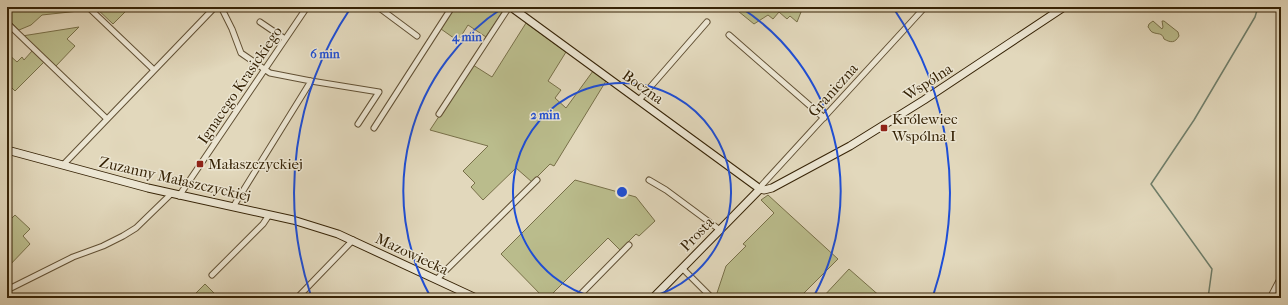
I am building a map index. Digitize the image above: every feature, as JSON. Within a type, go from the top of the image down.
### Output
[{"type":"street","points":[[88,7],[154,70]]},
{"type":"street","points":[[62,165],[215,7]]},
{"type":"street","points":[[221,7],[232,29],[241,54],[265,68],[270,73],[379,92],[358,124]]},
{"type":"street","name":"Ignacego Krasickiego","points":[[179,196],[307,7]]},
{"type":"street","points":[[378,7],[417,36]]},
{"type":"street","points":[[374,128],[452,7]]},
{"type":"street","points":[[439,114],[510,7]]},
{"type":"street","name":"Boczna","points":[[510,7],[760,189]]},
{"type":"street","name":"Graniczna","points":[[760,189],[762,185],[925,7]]},
{"type":"street","name":"Wspólna","points":[[760,189],[764,190],[772,188],[850,146],[924,100],[1064,7]]},
{"type":"street","points":[[260,22],[285,39]]},
{"type":"street","points":[[639,100],[707,22]]},
{"type":"street","points":[[7,24],[107,119]]},
{"type":"street","points":[[729,35],[824,118]]},
{"type":"street","points":[[233,207],[311,81]]},
{"type":"street","name":"Zuzanny Małaszczyckiej","points":[[7,150],[179,196],[293,220],[338,234]]},
{"type":"street","points":[[437,279],[537,180]]},
{"type":"street","points":[[649,180],[666,190],[720,230]]},
{"type":"street","name":"Prosta","points":[[653,298],[760,189]]},
{"type":"street","points":[[7,290],[66,260],[103,246],[123,236],[136,228],[171,194]]},
{"type":"street","points":[[212,275],[263,224],[269,215]]},
{"type":"street","name":"Mazowiecka","points":[[338,234],[476,298]]},
{"type":"street","points":[[296,298],[353,240]]},
{"type":"street","points":[[577,298],[629,245]]},
{"type":"street","points":[[682,268],[712,298]]},
{"type":"street","points":[[1270,298],[1281,277]]},
{"type":"green space","points":[[7,7],[85,7],[88,10],[42,15],[31,25],[19,30],[7,18]]},
{"type":"green space","points":[[95,7],[130,7],[113,24]]},
{"type":"green space","points":[[455,7],[474,7],[478,9],[480,7],[505,8],[486,37],[468,25],[458,41],[441,29]]},
{"type":"green space","points":[[733,7],[803,7],[797,22],[790,16],[787,19],[779,12],[773,19],[768,15],[754,24]]},
{"type":"green space","points":[[1153,21],[1162,29],[1162,21],[1164,21],[1178,32],[1179,36],[1173,42],[1164,39],[1162,35],[1152,32],[1148,27]]},
{"type":"green space","points":[[526,23],[566,52],[548,81],[561,90],[555,98],[566,108],[593,71],[606,81],[554,166],[550,164],[532,182],[516,168],[483,200],[471,187],[475,183],[463,171],[488,146],[430,130],[473,65],[492,77]]},
{"type":"green space","points":[[79,27],[67,39],[75,46],[55,67],[22,36]]},
{"type":"green space","points":[[32,51],[44,62],[15,91],[7,83],[7,53],[17,62],[22,57],[24,60]]},
{"type":"green space","points":[[575,180],[636,197],[655,221],[639,236],[636,234],[620,250],[608,238],[548,298],[544,298],[501,254]]},
{"type":"green space","points":[[768,195],[838,259],[799,298],[753,298],[750,296],[748,298],[718,298],[716,296],[726,266],[746,246],[743,244],[774,213],[761,200]]},
{"type":"green space","points":[[15,215],[30,229],[23,236],[30,244],[7,268],[7,223]]},
{"type":"green space","points":[[849,269],[882,298],[822,298]]},
{"type":"green space","points":[[205,284],[217,296],[215,298],[191,298]]},
{"type":"waterway","points":[[1208,298],[1212,269],[1151,184],[1194,120],[1255,17],[1258,7]]},
{"type":"place","name":"Królewiec Wspólna I","points":[[884,128]]},
{"type":"place","name":"Małaszczyckiej","points":[[200,164]]}]
